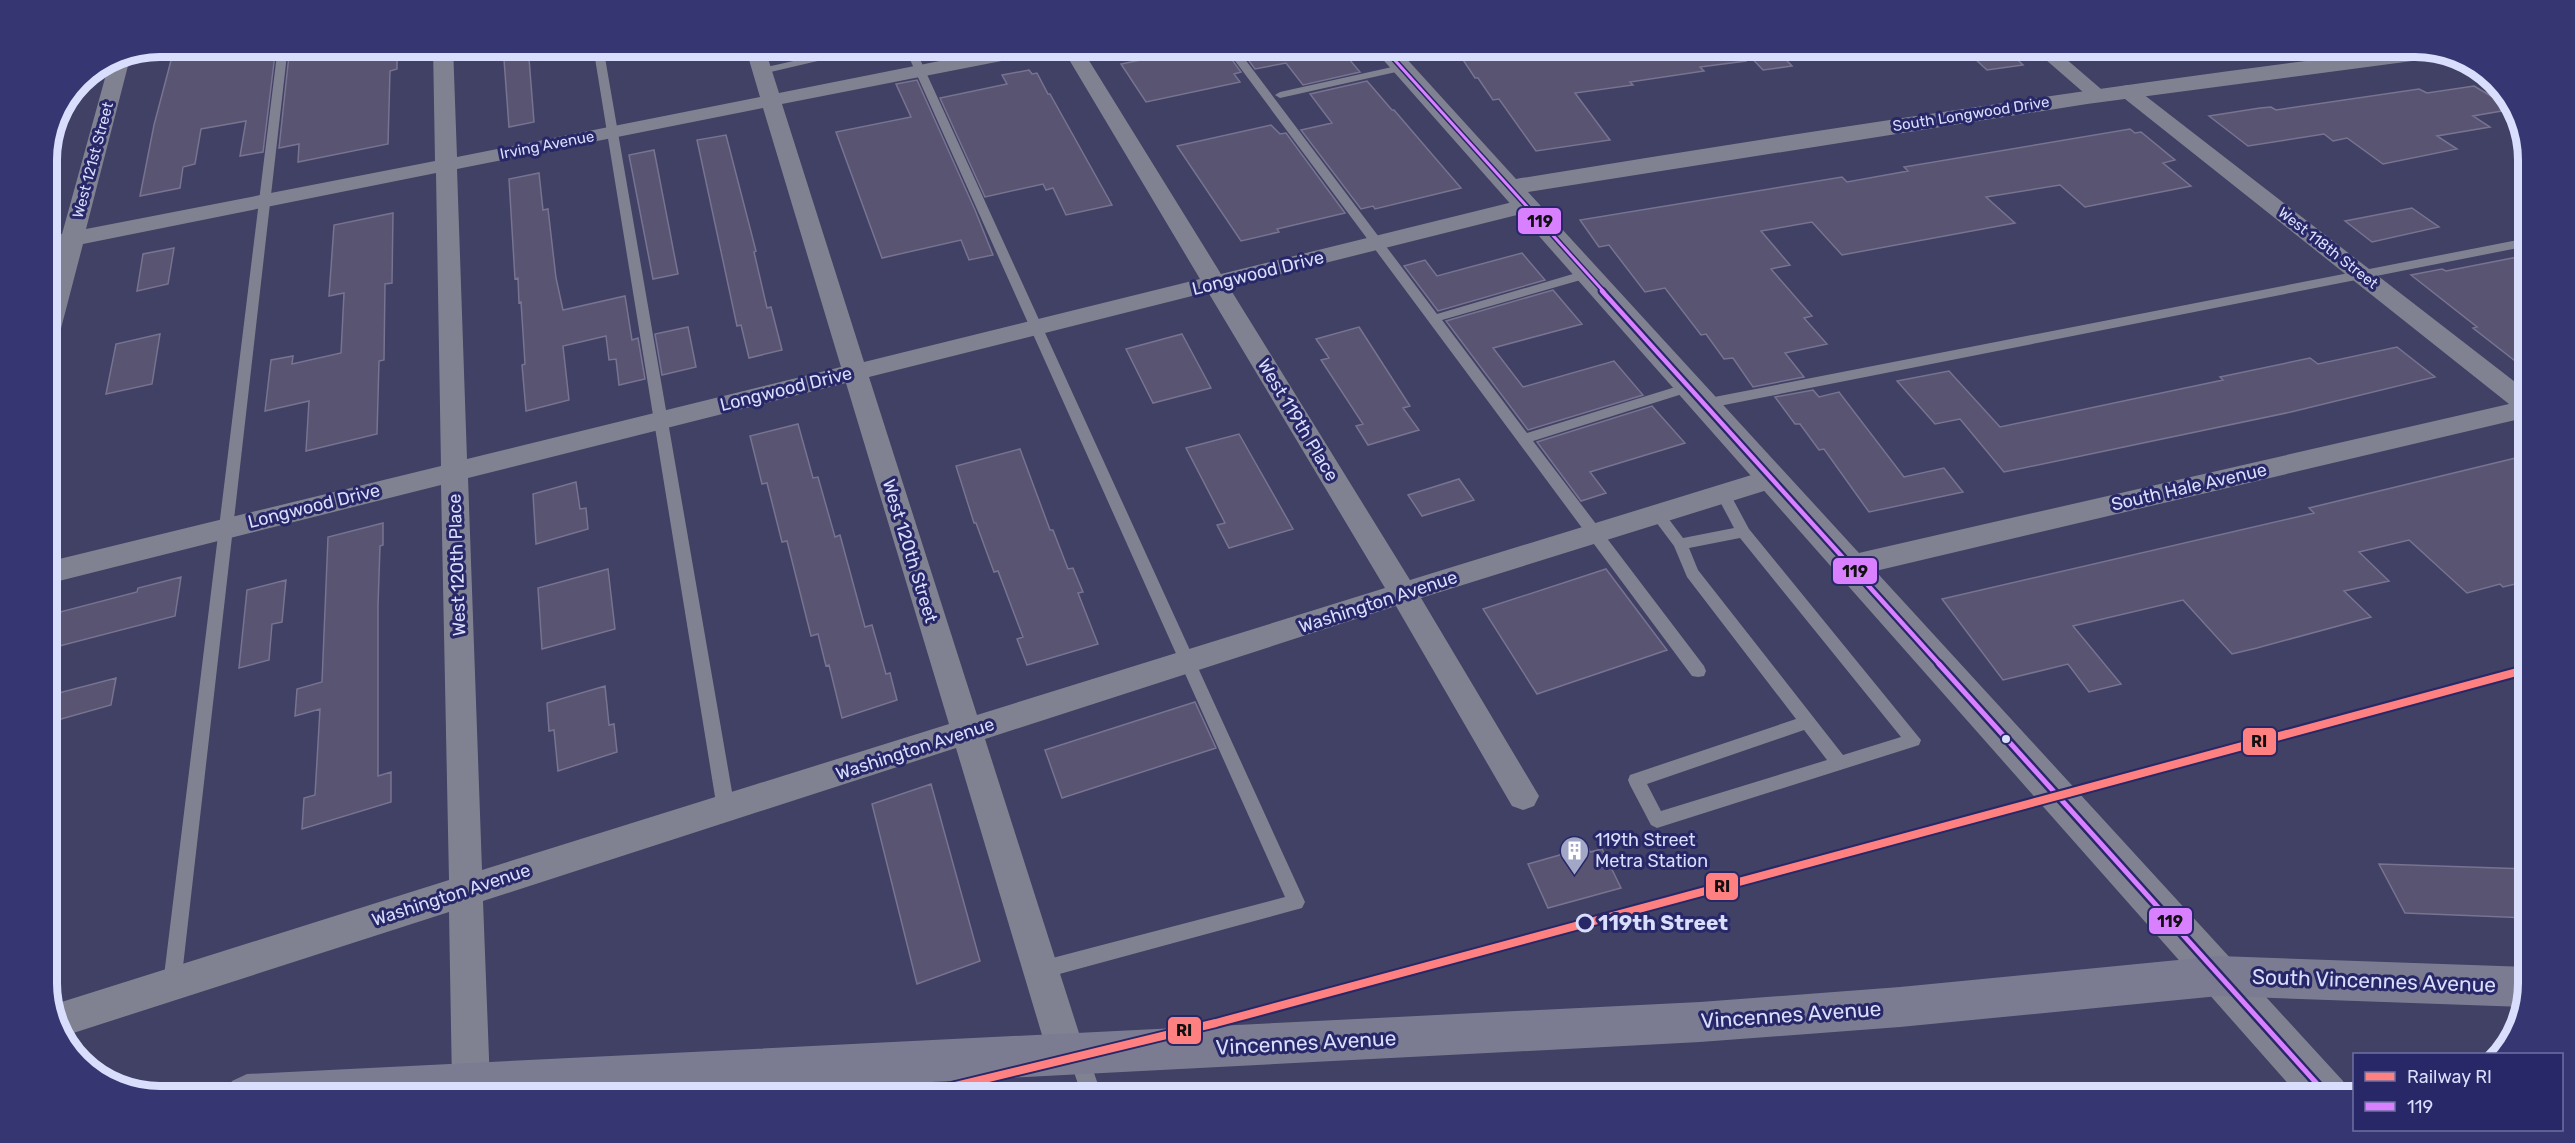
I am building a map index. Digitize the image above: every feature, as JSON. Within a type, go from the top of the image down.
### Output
[{"type":"main road","name":"South Vincennes Avenue","points":[[2219,976],[2517,989]]},
{"type":"main road","name":"Vincennes Avenue","points":[[434,1086],[1700,1022],[1900,1007],[2219,976]]},
{"type":"street","name":"West 120th Place","points":[[443,57],[471,1084]]},
{"type":"street","name":"Irving Avenue","points":[[57,242],[993,57]]},
{"type":"street","name":"West 119th Place","points":[[1077,57],[1403,593],[1523,796]]},
{"type":"street","points":[[1391,57],[2319,1086]]},
{"type":"street","points":[[2052,57],[2098,95]]},
{"type":"street","name":"South Longwood Drive","points":[[1517,197],[1811,138],[2373,57]]},
{"type":"street","name":"West 120th Street","points":[[758,59],[1041,970],[1073,1055]]},
{"type":"street","name":"West 121st Street","points":[[57,297],[118,66]]},
{"type":"street","name":"West 118th Street","points":[[2127,91],[2518,398]]},
{"type":"street","name":"Longwood Drive","points":[[57,570],[1377,243],[1517,197]]},
{"type":"street","name":"South Hale Avenue","points":[[1850,566],[2518,408]]},
{"type":"street","name":"Washington Avenue","points":[[64,1018],[1403,593],[1771,479]]},
{"type":"lane","points":[[172,984],[282,57]]},
{"type":"lane","points":[[600,57],[726,809]]},
{"type":"lane","points":[[758,59],[776,57]]},
{"type":"lane","points":[[914,57],[1296,902],[1041,970]]},
{"type":"lane","points":[[1237,57],[1698,671]]},
{"type":"lane","points":[[1280,95],[1391,57]]},
{"type":"lane","points":[[1522,439],[1697,396],[2362,275],[2518,244]]},
{"type":"lane","points":[[1432,319],[1587,274]]},
{"type":"lane","points":[[1723,494],[1743,532],[1913,740],[1658,820],[1636,780],[1807,722]]},
{"type":"lane","points":[[1657,514],[1680,544],[1692,573],[1839,763]]},
{"type":"lane","points":[[1680,544],[1743,532]]},
{"type":"lane","name":"West 120th Street","points":[[1073,1055],[1087,1086]]},
{"type":"building","points":[[172,57],[275,57],[263,152],[240,156],[246,121],[201,129],[195,164],[183,167],[180,188],[140,196],[154,125]]},
{"type":"building","points":[[289,57],[397,57],[397,69],[390,71],[388,144],[298,162],[299,144],[279,148]]},
{"type":"building","points":[[504,57],[529,57],[534,122],[509,127]]},
{"type":"building","points":[[1155,57],[1230,57],[1241,72],[1234,74],[1240,82],[1146,102],[1121,64]]},
{"type":"building","points":[[1246,57],[1347,57],[1360,72],[1303,85],[1286,63],[1255,69]]},
{"type":"building","points":[[1461,57],[1746,57],[1746,61],[1700,67],[1704,71],[1630,82],[1633,85],[1575,93],[1610,140],[1536,151],[1499,99],[1493,100],[1478,78],[1475,78]]},
{"type":"building","points":[[1751,57],[1783,57],[1792,66],[1763,70]]},
{"type":"building","points":[[1973,57],[2015,57],[2023,65],[1987,70]]},
{"type":"building","points":[[1029,70],[1032,74],[1037,73],[1050,94],[1112,205],[1066,215],[1053,188],[1046,190],[1043,184],[985,197],[940,98],[1007,84],[1002,75]]},
{"type":"building","points":[[917,80],[993,255],[969,260],[961,240],[882,258],[836,132],[911,117],[896,84]]},
{"type":"building","points":[[1367,81],[1461,188],[1375,209],[1373,206],[1361,209],[1301,130],[1332,123],[1310,94]]},
{"type":"building","points":[[2474,86],[2499,101],[2505,110],[2473,116],[2490,127],[2437,136],[2457,149],[2383,164],[2347,138],[2333,141],[2324,134],[2248,146],[2209,116],[2271,107],[2276,110],[2419,89],[2427,93]]},
{"type":"building","points":[[1271,125],[1280,134],[1286,133],[1345,213],[1277,229],[1279,232],[1241,241],[1177,146]]},
{"type":"building","points":[[2130,129],[2135,133],[2141,132],[2175,160],[2163,163],[2191,186],[2085,207],[2060,185],[1986,197],[2015,223],[1842,255],[1812,222],[1761,231],[1790,265],[1771,269],[1812,316],[1804,318],[1827,344],[1785,353],[1804,377],[1753,387],[1733,358],[1724,359],[1706,334],[1701,335],[1665,288],[1645,292],[1609,245],[1599,247],[1580,220],[1842,177],[1847,182],[1908,171],[1904,167]]},
{"type":"building","points":[[726,135],[756,251],[754,252],[767,308],[771,307],[782,350],[749,358],[741,325],[737,326],[697,140]]},
{"type":"building","points":[[654,150],[678,274],[653,279],[629,155]]},
{"type":"building","points":[[539,173],[543,210],[548,209],[556,278],[563,310],[625,296],[632,340],[638,338],[645,379],[619,385],[616,359],[609,360],[606,336],[563,346],[569,400],[526,411],[522,365],[525,364],[521,302],[519,303],[518,278],[515,279],[509,179]]},
{"type":"building","points":[[2412,208],[2439,227],[2372,242],[2345,221]]},
{"type":"building","points":[[393,213],[392,283],[385,284],[384,360],[379,361],[377,434],[306,451],[309,401],[265,411],[271,360],[293,356],[292,364],[341,353],[344,293],[329,296],[334,225]]},
{"type":"building","points":[[174,248],[168,284],[137,291],[143,254]]},
{"type":"building","points":[[1522,253],[1545,280],[1438,311],[1404,266],[1425,260],[1437,276]]},
{"type":"building","points":[[2518,257],[2518,363],[2473,328],[2477,327],[2411,275],[2442,269],[2446,271]]},
{"type":"building","points":[[1553,290],[1582,324],[1493,348],[1523,387],[1614,361],[1643,395],[1528,430],[1446,321]]},
{"type":"building","points":[[688,327],[696,367],[662,375],[655,334]]},
{"type":"building","points":[[1359,327],[1410,406],[1403,408],[1419,430],[1368,445],[1356,426],[1363,424],[1321,360],[1329,358],[1316,339]]},
{"type":"building","points":[[160,334],[152,384],[106,394],[116,344]]},
{"type":"building","points":[[1182,334],[1211,388],[1153,403],[1126,349]]},
{"type":"building","points":[[2397,347],[2435,377],[2291,412],[2004,472],[1960,419],[1935,424],[1897,381],[1949,371],[2000,427],[2223,380],[2220,377],[2310,358],[2318,364]]},
{"type":"building","points":[[1813,390],[1819,397],[1839,392],[1904,477],[1944,468],[1963,492],[1869,512],[1824,449],[1819,450],[1800,424],[1795,424],[1775,397]]},
{"type":"building","points":[[1652,406],[1685,443],[1590,472],[1606,493],[1581,501],[1537,442]]},
{"type":"building","points":[[798,424],[813,478],[818,477],[835,537],[840,535],[865,627],[872,625],[886,674],[890,673],[897,700],[842,718],[829,665],[826,666],[818,634],[811,636],[787,541],[782,542],[767,483],[762,484],[750,436]]},
{"type":"building","points":[[1239,434],[1293,529],[1229,548],[1217,525],[1225,523],[1186,448]]},
{"type":"building","points":[[1020,449],[1050,530],[1053,530],[1068,569],[1073,568],[1083,592],[1078,593],[1098,644],[1027,665],[1017,639],[1023,637],[998,571],[994,572],[976,523],[974,523],[956,466]]},
{"type":"building","points":[[2518,457],[2518,583],[2503,587],[2500,584],[2467,593],[2409,540],[2359,552],[2389,581],[2344,591],[2371,617],[2257,648],[2232,654],[2183,600],[2073,626],[2121,684],[2089,692],[2068,664],[2003,680],[1942,599],[2314,513],[2309,508]]},
{"type":"building","points":[[1459,479],[1474,500],[1422,516],[1408,495]]},
{"type":"building","points":[[576,482],[580,509],[586,508],[588,529],[536,544],[533,494]]},
{"type":"building","points":[[383,523],[378,606],[378,776],[391,772],[391,802],[302,829],[304,798],[315,795],[320,709],[295,716],[297,689],[322,682],[328,537]]},
{"type":"building","points":[[608,569],[615,629],[542,649],[538,588]]},
{"type":"building","points":[[1606,569],[1667,650],[1537,694],[1483,609]]},
{"type":"building","points":[[181,577],[175,616],[57,647],[57,613],[137,592],[138,588]]},
{"type":"building","points":[[286,580],[282,622],[272,624],[269,660],[239,668],[247,590]]},
{"type":"building","points":[[116,678],[111,705],[57,720],[57,693]]},
{"type":"building","points":[[605,686],[609,725],[614,724],[617,752],[558,771],[554,730],[549,731],[547,703]]},
{"type":"building","points":[[1195,702],[1216,748],[1062,798],[1045,750]]},
{"type":"building","points":[[931,784],[980,961],[917,984],[872,804]]},
{"type":"building","name":"119th Street Metra Station","points":[[1588,847],[1590,852],[1602,849],[1621,888],[1548,908],[1528,864]]},
{"type":"building","points":[[2379,864],[2518,869],[2518,918],[2405,913]]},
{"type":"rail line","name":"RI","points":[[955,1086],[1216,1023],[2518,672]]},
{"type":"transit line","name":"119","points":[[1392,57],[2319,1086]]},
{"type":"place","name":"119th Street Metra Station","points":[[1574,876]]},
{"type":"place","name":"119th Street","points":[[1585,923]]}]
